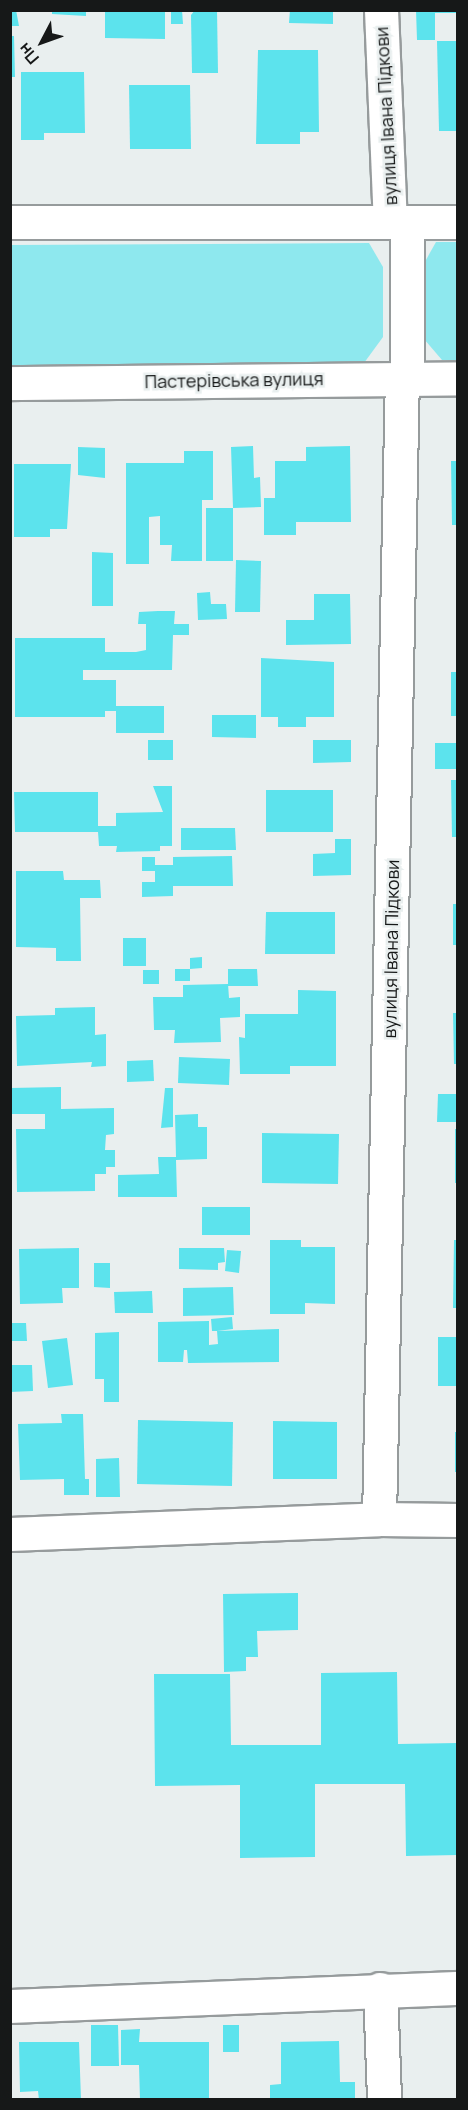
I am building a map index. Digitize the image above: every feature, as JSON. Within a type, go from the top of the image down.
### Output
[{"type":"street","name":"вулиця Івана Підкови","points":[[379,1519],[405,378],[399,222],[381,10]]},
{"type":"street","points":[[10,222],[458,222]]},
{"type":"street","name":"Пастерівська вулиця","points":[[10,383],[458,378]]},
{"type":"street","points":[[10,1534],[379,1519],[458,1520]]},
{"type":"street","points":[[10,2006],[380,1989],[458,1988]]},
{"type":"street","points":[[380,1989],[384,2100]]},
{"type":"shaded area","points":[[436,242],[457,242],[457,360],[442,360],[424,339],[422,267]]},
{"type":"shaded area","points":[[369,243],[383,267],[383,337],[364,363],[11,366],[10,245]]},
{"type":"building","points":[[16,10],[19,26],[10,26],[10,11]]},
{"type":"building","points":[[52,10],[86,10],[86,16],[52,14]]},
{"type":"building","points":[[105,10],[165,10],[165,39],[105,38]]},
{"type":"building","points":[[171,10],[182,10],[183,24],[171,24]]},
{"type":"building","points":[[195,10],[217,10],[218,73],[192,73],[191,15]]},
{"type":"building","points":[[290,10],[333,10],[333,24],[289,23]]},
{"type":"building","points":[[416,10],[458,10],[458,13],[435,13],[435,40],[417,40]]},
{"type":"building","points":[[10,36],[14,36],[15,77],[10,77]]},
{"type":"building","points":[[437,41],[458,41],[458,131],[439,131]]},
{"type":"building","points":[[258,50],[318,50],[319,132],[300,132],[300,144],[256,144]]},
{"type":"building","points":[[21,72],[84,72],[85,133],[44,133],[44,140],[21,140]]},
{"type":"building","points":[[129,85],[190,85],[191,149],[130,149]]},
{"type":"building","points":[[253,446],[254,478],[260,477],[261,507],[233,508],[231,447]]},
{"type":"building","points":[[350,446],[351,522],[296,522],[296,535],[264,535],[264,498],[275,498],[275,461],[306,461],[306,447]]},
{"type":"building","points":[[78,447],[105,448],[105,478],[78,475]]},
{"type":"building","points":[[184,451],[213,451],[213,500],[202,500],[202,561],[171,561],[172,545],[160,545],[160,516],[149,517],[149,564],[126,564],[126,463],[184,463]]},
{"type":"building","points":[[451,461],[458,461],[458,525],[452,525]]},
{"type":"building","points":[[14,464],[71,464],[67,529],[50,529],[50,537],[14,537]]},
{"type":"building","points":[[206,508],[233,508],[233,561],[206,561]]},
{"type":"building","points":[[92,552],[113,553],[113,606],[92,606]]},
{"type":"building","points":[[236,560],[261,561],[260,612],[235,612]]},
{"type":"building","points":[[210,592],[211,604],[226,604],[227,619],[198,620],[197,593]]},
{"type":"building","points":[[314,594],[350,594],[351,644],[286,645],[286,620],[314,620]]},
{"type":"building","points":[[175,611],[174,624],[189,624],[189,635],[173,635],[172,670],[83,670],[83,680],[116,680],[116,706],[164,706],[164,733],[116,733],[116,711],[105,711],[105,717],[15,717],[15,638],[105,638],[105,652],[136,652],[146,650],[146,624],[138,624],[139,612]]},
{"type":"building","points":[[261,658],[334,662],[334,717],[306,717],[306,727],[278,727],[278,717],[261,717]]},
{"type":"building","points":[[451,672],[458,672],[458,716],[451,716]]},
{"type":"building","points":[[212,715],[256,715],[256,738],[212,737]]},
{"type":"building","points":[[148,740],[173,740],[173,760],[148,760]]},
{"type":"building","points":[[313,740],[351,740],[351,762],[313,763]]},
{"type":"building","points":[[435,743],[458,743],[458,769],[435,769]]},
{"type":"building","points":[[451,780],[458,780],[458,837],[452,837]]},
{"type":"building","points":[[153,786],[172,786],[172,846],[160,846],[160,851],[116,852],[117,846],[99,846],[98,832],[15,832],[14,792],[98,792],[98,826],[116,826],[116,813],[163,812]]},
{"type":"building","points":[[266,790],[333,790],[333,832],[266,832]]},
{"type":"building","points":[[181,828],[235,828],[236,850],[181,850]]},
{"type":"building","points":[[335,839],[351,839],[351,875],[313,876],[313,854],[335,853]]},
{"type":"building","points":[[232,856],[233,886],[173,886],[173,896],[142,897],[142,882],[155,882],[155,871],[142,871],[142,857],[155,857],[155,865],[173,865],[173,857]]},
{"type":"building","points":[[16,871],[63,871],[64,880],[100,880],[101,898],[80,898],[81,961],[56,961],[56,948],[16,947]]},
{"type":"building","points":[[453,904],[458,904],[458,945],[453,945]]},
{"type":"building","points":[[266,912],[335,912],[335,954],[265,954]]},
{"type":"building","points":[[123,938],[146,938],[146,966],[123,966]]},
{"type":"building","points":[[202,957],[202,968],[190,969],[190,958]]},
{"type":"building","points":[[175,969],[190,969],[190,981],[175,981]]},
{"type":"building","points":[[228,969],[257,969],[258,986],[228,986]]},
{"type":"building","points":[[143,970],[159,970],[159,984],[143,984]]},
{"type":"building","points":[[228,984],[229,998],[240,997],[240,1017],[220,1018],[221,1042],[174,1043],[175,1030],[154,1030],[153,997],[183,997],[183,985]]},
{"type":"building","points":[[298,990],[336,991],[336,1066],[290,1066],[290,1074],[240,1074],[239,1037],[245,1038],[245,1014],[298,1014]]},
{"type":"building","points":[[95,1007],[95,1035],[106,1034],[106,1066],[91,1067],[92,1062],[17,1066],[16,1016],[55,1015],[55,1008]]},
{"type":"building","points":[[453,1013],[458,1013],[458,1064],[454,1064]]},
{"type":"building","points":[[179,1057],[230,1059],[229,1085],[178,1083]]},
{"type":"building","points":[[153,1060],[154,1081],[127,1082],[127,1061]]},
{"type":"building","points":[[61,1087],[61,1109],[114,1108],[114,1134],[106,1135],[105,1150],[115,1150],[115,1167],[106,1167],[106,1174],[95,1174],[95,1191],[17,1192],[16,1129],[45,1129],[45,1114],[10,1114],[10,1088]]},
{"type":"building","points":[[165,1088],[173,1088],[173,1127],[161,1128]]},
{"type":"building","points":[[438,1094],[458,1094],[458,1122],[437,1122]]},
{"type":"building","points":[[198,1114],[198,1127],[207,1127],[207,1159],[176,1160],[177,1197],[118,1197],[118,1175],[159,1174],[158,1157],[176,1157],[175,1115]]},
{"type":"building","points":[[455,1129],[458,1129],[458,1183],[455,1183]]},
{"type":"building","points":[[262,1133],[339,1134],[338,1184],[262,1183]]},
{"type":"building","points":[[202,1207],[250,1207],[250,1235],[202,1235]]},
{"type":"building","points":[[270,1240],[301,1240],[301,1247],[335,1247],[335,1304],[305,1303],[305,1314],[270,1314]]},
{"type":"building","points":[[454,1240],[458,1240],[458,1308],[453,1308]]},
{"type":"building","points":[[79,1248],[79,1288],[62,1288],[63,1303],[20,1304],[19,1249]]},
{"type":"building","points":[[179,1248],[224,1248],[225,1262],[218,1263],[218,1270],[179,1269]]},
{"type":"building","points":[[227,1250],[241,1251],[239,1273],[225,1271]]},
{"type":"building","points":[[94,1263],[110,1263],[110,1288],[94,1287]]},
{"type":"building","points":[[233,1287],[234,1315],[183,1316],[183,1288]]},
{"type":"building","points":[[152,1291],[153,1313],[115,1313],[114,1292]]},
{"type":"building","points":[[232,1317],[233,1329],[212,1331],[211,1319]]},
{"type":"building","points":[[209,1321],[209,1345],[218,1344],[217,1331],[279,1329],[279,1362],[188,1363],[187,1350],[184,1350],[183,1362],[158,1362],[158,1322]]},
{"type":"building","points":[[10,1323],[26,1323],[27,1341],[10,1341]]},
{"type":"building","points":[[119,1332],[119,1402],[104,1402],[104,1379],[95,1379],[95,1333]]},
{"type":"building","points":[[438,1337],[458,1337],[458,1386],[438,1386]]},
{"type":"building","points":[[67,1338],[73,1385],[48,1388],[42,1341]]},
{"type":"building","points":[[10,1365],[32,1365],[33,1391],[10,1392]]},
{"type":"building","points":[[61,1414],[83,1414],[85,1479],[89,1479],[89,1495],[64,1495],[64,1479],[20,1480],[18,1424],[62,1423]]},
{"type":"building","points":[[138,1420],[233,1422],[232,1486],[137,1484]]},
{"type":"building","points":[[273,1421],[337,1422],[337,1479],[273,1479]]},
{"type":"building","points":[[455,1432],[458,1432],[458,1472],[455,1472]]},
{"type":"building","points":[[119,1458],[120,1497],[96,1497],[96,1459]]},
{"type":"building","points":[[298,1593],[298,1630],[257,1631],[258,1657],[246,1657],[246,1671],[224,1672],[223,1594]]},
{"type":"building","points":[[397,1672],[398,1744],[458,1743],[458,1855],[406,1856],[405,1784],[315,1784],[315,1857],[240,1858],[240,1785],[155,1786],[154,1674],[230,1674],[231,1745],[321,1745],[321,1673]]},
{"type":"building","points":[[91,2025],[118,2025],[119,2066],[91,2066]]},
{"type":"building","points":[[223,2025],[239,2025],[239,2052],[223,2052]]},
{"type":"building","points":[[140,2029],[139,2042],[209,2042],[209,2100],[140,2100],[139,2065],[121,2065],[121,2030]]},
{"type":"building","points":[[339,2041],[340,2082],[355,2082],[355,2100],[270,2100],[270,2085],[281,2084],[281,2042]]},
{"type":"building","points":[[19,2042],[79,2042],[81,2100],[39,2100],[38,2091],[20,2092]]}]
